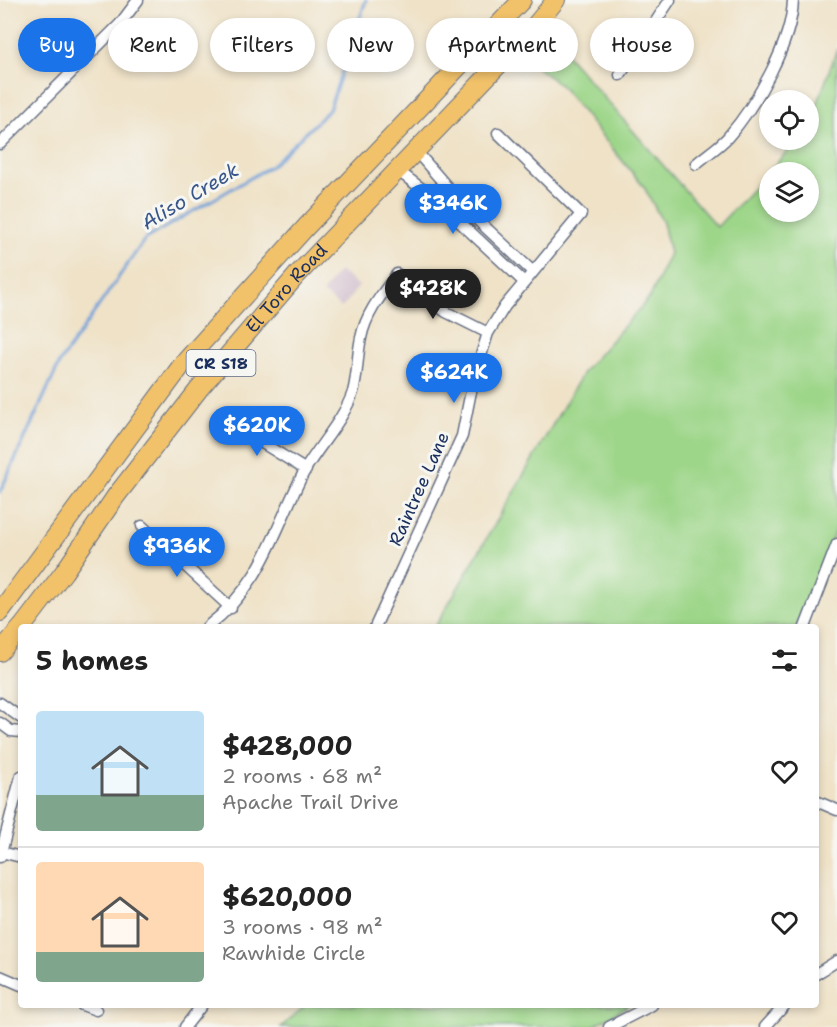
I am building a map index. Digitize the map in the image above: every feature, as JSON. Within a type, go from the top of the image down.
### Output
[{"type":"main road","name":"El Toro Road","points":[[0,612],[182,365],[306,227],[522,0]]},
{"type":"main road","name":"El Toro Road","points":[[23,624],[116,496],[199,389],[297,275],[529,33],[556,0]]},
{"type":"main road","name":"El Toro Road","points":[[0,652],[18,631]]},
{"type":"street","points":[[0,144],[120,24],[138,0]]},
{"type":"street","points":[[620,75],[670,0]]},
{"type":"street","points":[[696,165],[727,137],[758,95],[780,50],[793,0]]},
{"type":"street","name":"Raintree Lane","points":[[376,624],[462,436],[473,381],[488,333],[532,271],[581,214],[498,133]]},
{"type":"street","points":[[416,152],[454,196],[532,271]]},
{"type":"street","points":[[397,170],[443,206],[524,282]]},
{"type":"street","points":[[443,206],[454,196]]},
{"type":"street","points":[[491,250],[500,241]]},
{"type":"street","points":[[211,624],[231,608],[250,585],[306,470],[348,404],[353,389],[361,336],[374,304],[397,274],[446,312],[488,333]]},
{"type":"street","points":[[230,415],[264,444],[306,470]]},
{"type":"street","points":[[142,526],[231,608]]},
{"type":"street","points":[[806,624],[837,544]]},
{"type":"street","points":[[2,709],[18,717]]},
{"type":"street","points":[[0,723],[11,731],[18,732]]},
{"type":"street","points":[[18,788],[1,855],[18,857]]},
{"type":"street","points":[[819,802],[837,810]]},
{"type":"street","points":[[819,972],[837,961]]},
{"type":"street","points":[[0,976],[18,985]]},
{"type":"street","points":[[90,1008],[96,1010]]},
{"type":"street","points":[[185,1027],[200,1008]]},
{"type":"street","points":[[609,1027],[646,1008]]},
{"type":"street","points":[[765,1027],[782,1008]]},
{"type":"shaded area","points":[[339,271],[359,286],[342,308],[322,293]]},
{"type":"green space","points":[[837,49],[837,526],[798,624],[437,624],[584,371],[650,297],[670,253],[663,223],[644,187],[561,86],[543,72],[578,72],[578,68],[717,227],[759,182],[759,222],[819,222],[819,162],[778,162],[789,150],[819,150],[819,100]]},
{"type":"green space","points":[[303,1008],[624,1008],[592,1027],[281,1027]]},
{"type":"waterway","name":"Aliso Creek","points":[[0,492],[60,362],[145,239],[271,166],[329,110],[366,0]]}]
